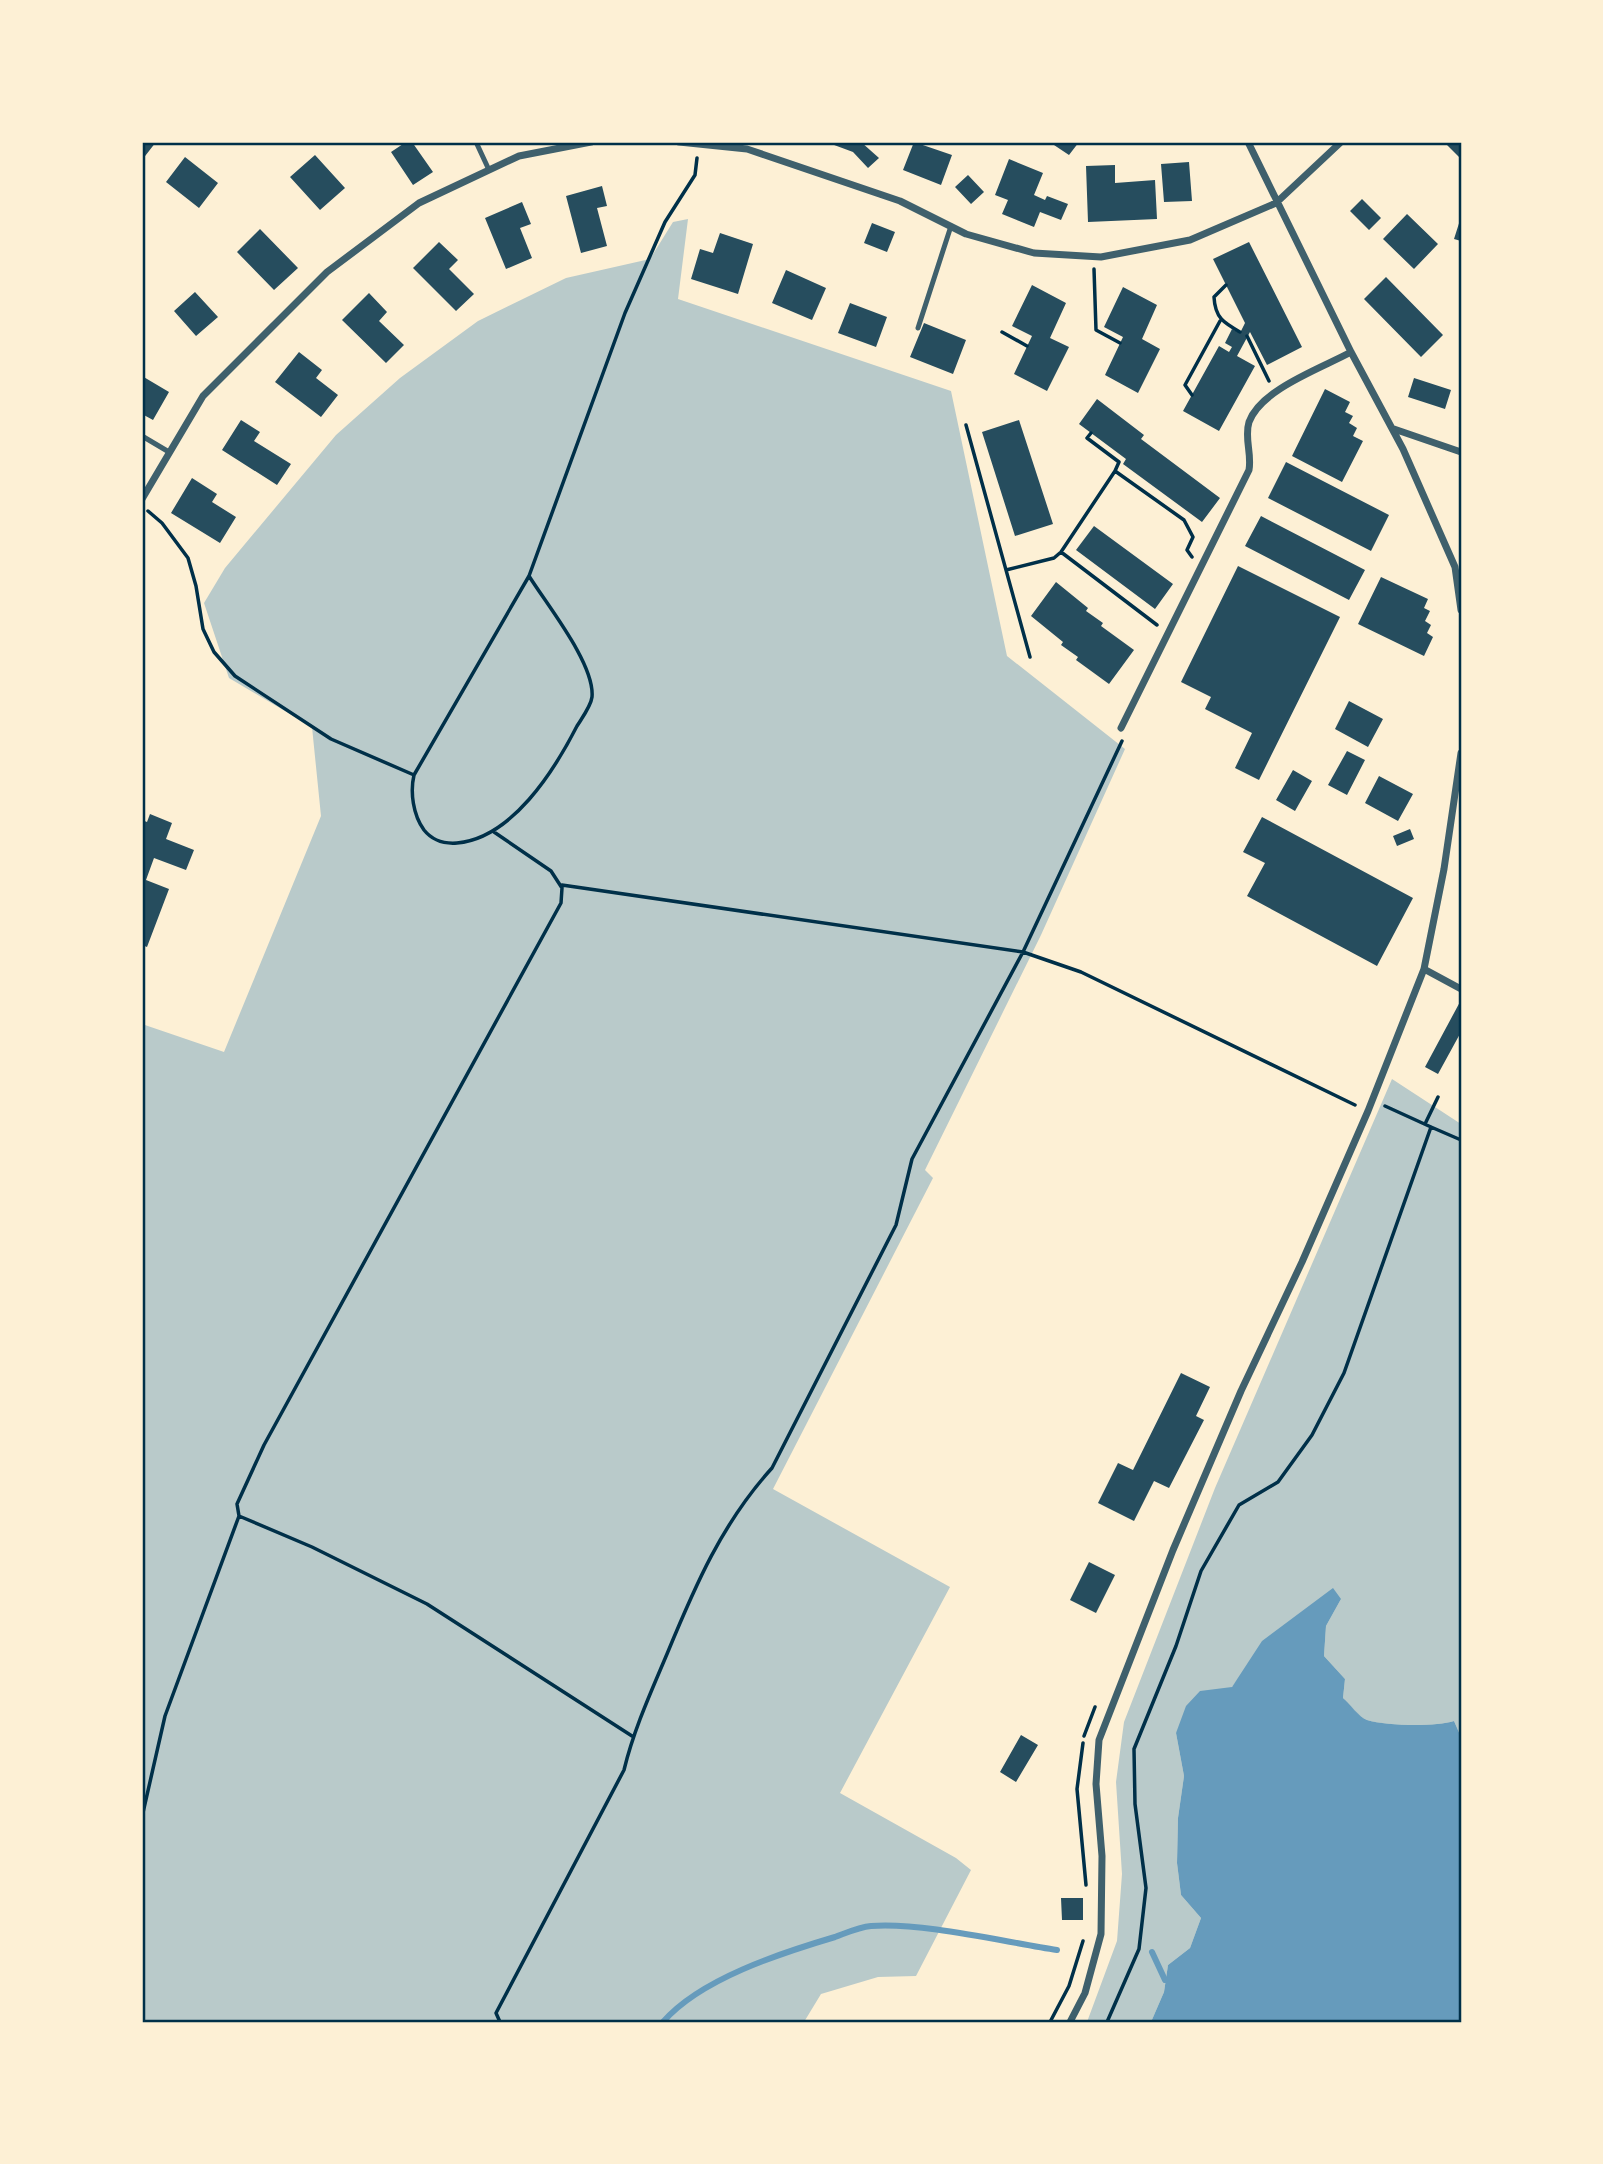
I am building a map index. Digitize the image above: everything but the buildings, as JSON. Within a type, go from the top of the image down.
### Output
[{"type":"street","points":[[142,499],[203,396],[327,272],[419,203],[519,156],[591,142]]},
{"type":"street","points":[[679,142],[747,149],[900,201],[966,234],[1034,253],[1094,257],[1190,240],[1276,203],[1340,142]]},
{"type":"street","points":[[1248,142],[1351,352],[1394,429],[1455,567],[1461,610]]},
{"type":"street","points":[[1121,728],[1249,470],[1251,456],[1246,438],[1250,420],[1275,392],[1351,352]]},
{"type":"street","points":[[1394,429],[1461,452]]},
{"type":"street","points":[[1070,2022],[1085,1993],[1101,1934],[1101,1856],[1096,1784],[1098,1740],[1230,1415],[1302,1262],[1372,1100],[1424,969],[1444,869],[1461,753]]},
{"type":"street","points":[[1424,969],[1461,989]]},
{"type":"lane","points":[[476,142],[489,170]]},
{"type":"lane","points":[[918,328],[951,226]]},
{"type":"lane","points":[[142,436],[169,452]]},
{"type":"path","points":[[529,576],[588,671],[592,699],[567,746],[531,795],[494,832],[471,842],[446,844],[429,836],[418,822],[411,788],[414,775],[529,576],[625,313],[665,222],[695,175],[698,145]]},
{"type":"path","points":[[1094,257],[1096,330],[1120,343]]},
{"type":"path","points":[[1192,395],[1185,385],[1220,321],[1214,298],[1226,285]]},
{"type":"path","points":[[1220,321],[1240,332]]},
{"type":"path","points":[[1002,332],[1027,346]]},
{"type":"path","points":[[1247,336],[1251,338],[1275,392]]},
{"type":"path","points":[[966,425],[1030,657]]},
{"type":"path","points":[[1006,570],[1054,558],[1061,552],[1115,471],[1119,462],[1087,438],[1091,433]]},
{"type":"path","points":[[1115,471],[1184,520],[1193,537],[1187,550],[1190,556]]},
{"type":"path","points":[[142,506],[162,523],[188,558],[196,586],[202,629],[214,653],[235,676],[331,739],[414,775]]},
{"type":"path","points":[[1061,552],[1168,634]]},
{"type":"path","points":[[500,2022],[496,2013],[624,1770],[632,1736],[698,1579],[743,1499],[772,1468],[896,1224],[912,1160],[1023,952],[1123,743],[1121,728]]},
{"type":"path","points":[[142,1816],[165,1716],[239,1516],[237,1504],[264,1445],[561,904],[560,884],[551,871],[494,832]]},
{"type":"path","points":[[560,884],[1023,952],[1081,972],[1357,1106]]},
{"type":"path","points":[[1425,1124],[1438,1097]]},
{"type":"path","points":[[1372,1100],[1461,1140]]},
{"type":"path","points":[[1107,2022],[1139,1949],[1146,1888],[1135,1804],[1135,1749],[1176,1646],[1201,1571],[1239,1505],[1278,1482],[1311,1435],[1344,1373],[1431,1127]]},
{"type":"path","points":[[239,1516],[312,1547],[427,1604],[632,1736]]},
{"type":"shaded area","points":[[688,219],[678,299],[951,391],[1007,656],[1125,749],[1041,935],[925,1170],[933,1178],[773,1489],[950,1587],[840,1793],[956,1858],[971,1870],[916,1976],[878,1977],[821,1994],[804,2022],[142,2022],[142,1024],[224,1052],[321,816],[312,727],[229,678],[204,603],[225,568],[336,435],[400,378],[478,321],[566,278],[650,259],[673,222]]},
{"type":"shaded area","points":[[1392,1079],[1461,1124],[1461,1737],[1454,1721],[1410,1725],[1367,1720],[1343,1698],[1345,1679],[1324,1656],[1326,1626],[1341,1599],[1242,1674],[1232,1687],[1176,1733],[1184,1776],[1178,1818],[1177,1863],[1181,1895],[1201,1918],[1190,1948],[1168,1965],[1164,1992],[1151,2022],[1087,2022],[1117,1941],[1122,1874],[1116,1782],[1124,1722],[1215,1488]]},
{"type":"water","points":[[1333,1588],[1341,1599],[1326,1626],[1324,1656],[1345,1679],[1343,1698],[1367,1720],[1411,1725],[1454,1721],[1461,1737],[1461,2022],[1151,2022],[1164,1992],[1168,1965],[1190,1948],[1201,1918],[1181,1895],[1177,1863],[1178,1818],[1184,1776],[1176,1733],[1186,1706],[1200,1691],[1232,1687],[1262,1641]]},
{"type":"waterway","points":[[663,2022],[679,2007],[719,1980],[791,1951],[866,1927],[914,1927],[1057,1950]]},
{"type":"waterway","points":[[1152,1952],[1165,1980]]}]
